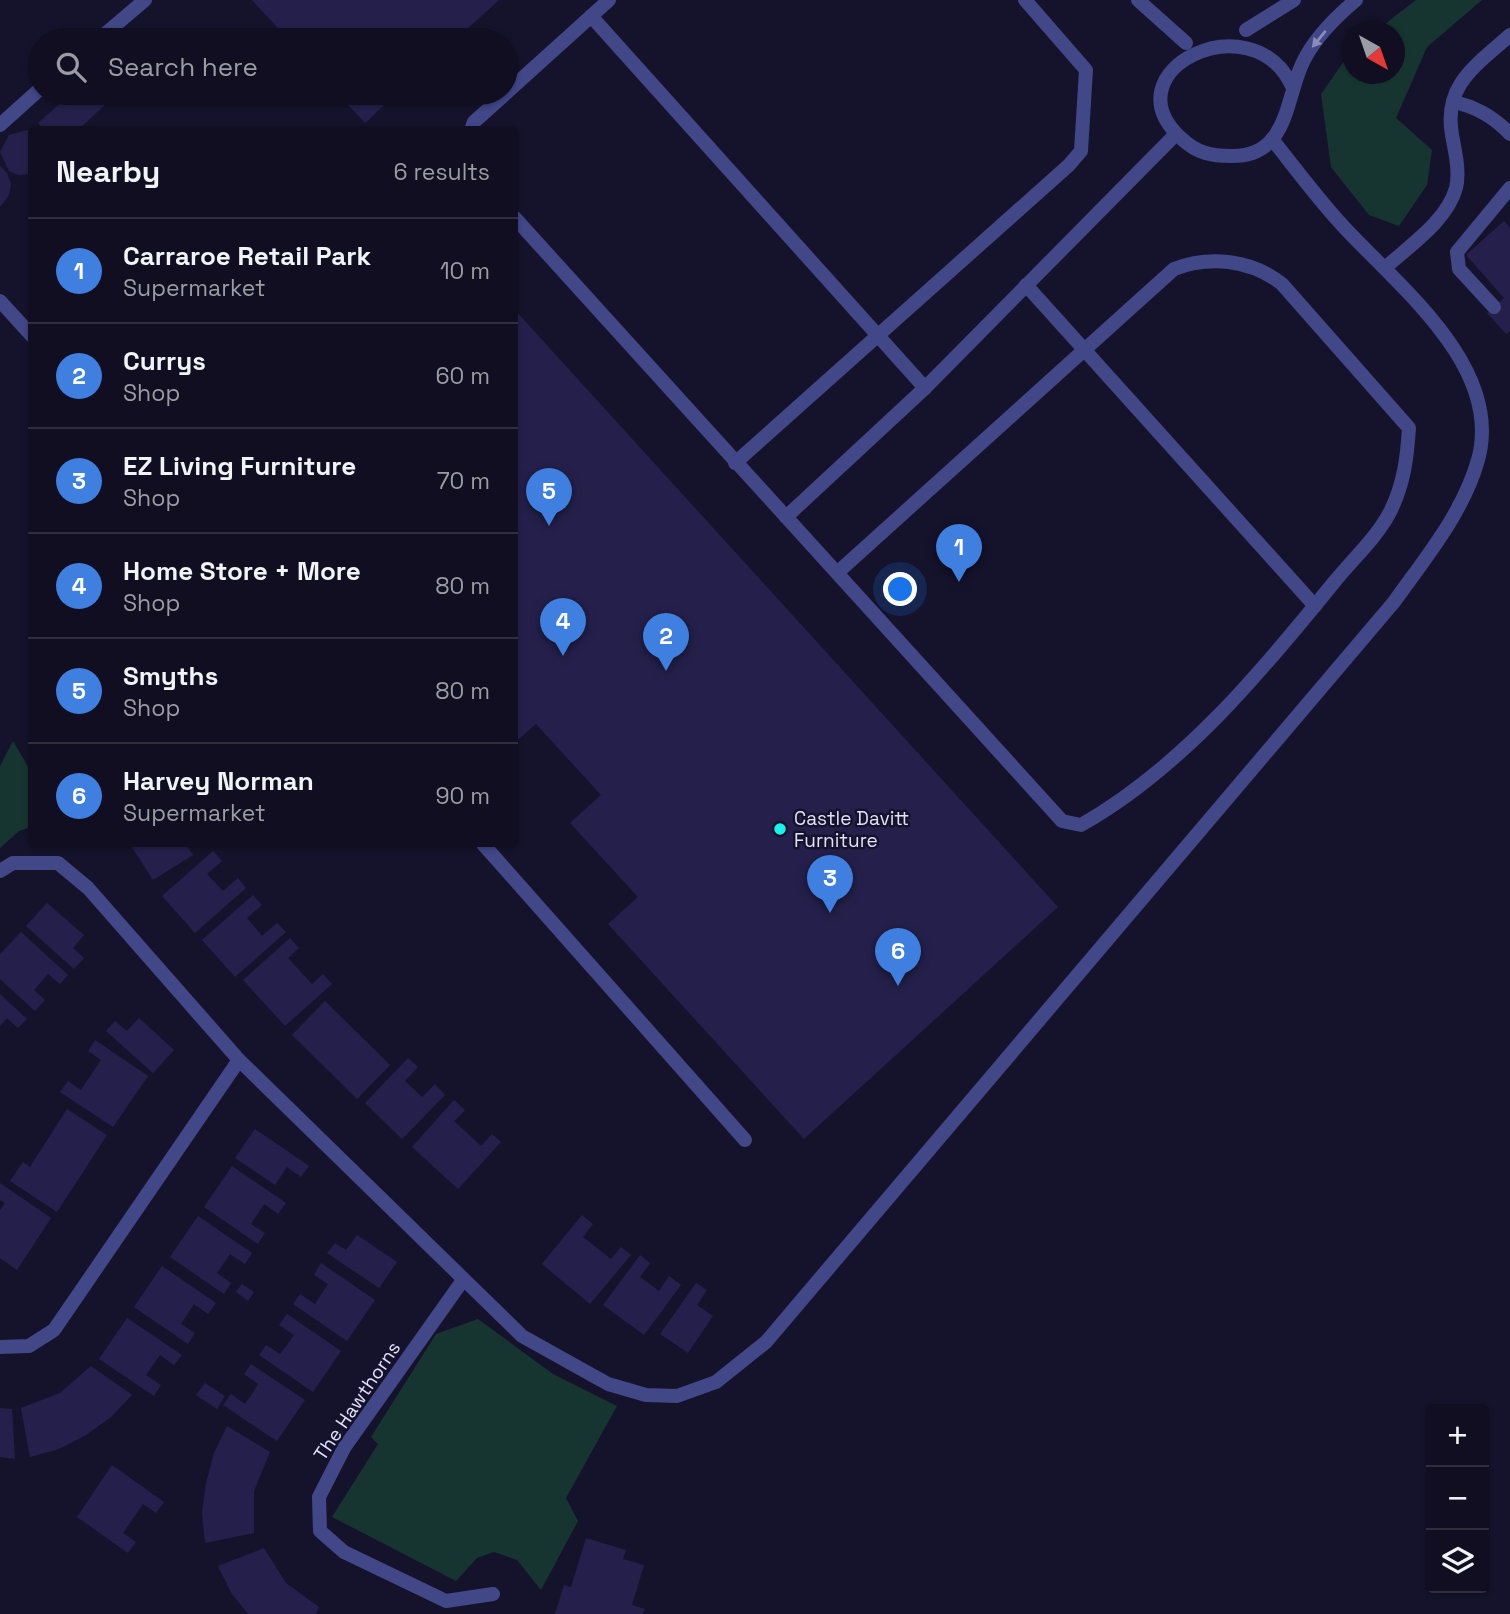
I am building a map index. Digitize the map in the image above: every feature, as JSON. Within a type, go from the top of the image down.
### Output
[{"type":"street","points":[[112,28],[145,0]]},
{"type":"street","points":[[518,82],[609,0]]},
{"type":"street","points":[[735,463],[879,337],[1069,165],[1081,151],[1086,70],[1025,0]]},
{"type":"street","points":[[1138,0],[1186,43]]},
{"type":"street","points":[[1292,86],[1284,62],[1268,42],[1240,29],[1294,0]]},
{"type":"street","points":[[1203,33],[1186,43],[1169,62],[1161,92],[1165,112],[1176,134],[1191,147],[1210,156],[1240,156],[1272,139],[1280,129],[1291,104],[1292,86],[1305,57],[1356,0]]},
{"type":"street","points":[[591,16],[925,388]]},
{"type":"street","points":[[1385,268],[1444,211],[1456,187],[1456,158],[1450,122],[1455,89],[1510,35]]},
{"type":"street","points":[[0,125],[28,100]]},
{"type":"street","points":[[1454,102],[1472,106],[1498,121],[1510,134]]},
{"type":"street","points":[[472,126],[474,121],[492,105]]},
{"type":"street","points":[[1498,121],[1510,110]]},
{"type":"street","points":[[786,517],[925,388],[1176,134]]},
{"type":"street","points":[[0,871],[13,863],[58,863],[88,888],[239,1060],[522,1336],[608,1384],[646,1395],[677,1396],[716,1382],[766,1342],[1394,602],[1452,520],[1479,457],[1482,418],[1472,381],[1451,343],[1385,268],[1342,226],[1272,139]]},
{"type":"street","points":[[1494,307],[1459,269],[1457,252],[1510,188]]},
{"type":"street","points":[[518,221],[1062,821],[1081,825],[1119,804],[1234,702],[1389,513],[1403,481],[1409,428],[1353,361],[1282,284],[1266,271],[1237,262],[1191,262],[1174,269],[837,573]]},
{"type":"street","points":[[1026,285],[1315,606]]},
{"type":"street","points":[[0,301],[28,332]]},
{"type":"street","points":[[486,847],[746,1140]]},
{"type":"street","points":[[0,1347],[29,1346],[54,1331],[239,1060]]},
{"type":"street","name":"The Hawthorns","points":[[463,1280],[344,1448],[319,1497],[320,1531],[344,1552],[446,1601],[493,1594]]},
{"type":"green space","points":[[1416,0],[1482,0],[1427,47],[1396,118],[1432,150],[1427,185],[1399,226],[1369,215],[1331,167],[1321,94],[1342,64],[1342,84],[1405,84],[1405,21],[1389,21]]},
{"type":"green space","points":[[13,741],[28,767],[28,828],[19,831],[0,848],[0,766]]},
{"type":"green space","points":[[478,1319],[553,1374],[617,1406],[566,1498],[578,1521],[541,1590],[517,1560],[494,1552],[477,1558],[456,1581],[332,1517],[378,1444],[371,1437],[436,1334]]},
{"type":"building","points":[[252,0],[499,0],[468,28],[278,28]]},
{"type":"building","points":[[58,105],[105,105],[82,126],[41,126],[38,123]]},
{"type":"building","points":[[348,105],[384,105],[365,123]]},
{"type":"building","points":[[28,130],[28,174],[18,175],[9,171],[0,152],[9,135]]},
{"type":"building","points":[[0,166],[7,173],[11,184],[9,195],[0,207]]},
{"type":"building","points":[[1504,221],[1510,228],[1510,331],[1506,334],[1487,313],[1504,298],[1466,255]]},
{"type":"building","points":[[518,313],[1058,907],[804,1139],[608,924],[638,897],[570,823],[601,795],[536,724],[518,740]]},
{"type":"building","points":[[132,847],[188,847],[193,855],[153,880]]},
{"type":"building","points":[[213,851],[222,861],[207,874],[223,891],[238,878],[246,888],[195,933],[162,896]]},
{"type":"building","points":[[253,895],[262,905],[247,918],[262,936],[277,923],[286,932],[235,977],[202,940]]},
{"type":"building","points":[[47,903],[84,935],[73,948],[84,958],[74,969],[26,926]]},
{"type":"building","points":[[21,932],[68,975],[60,984],[48,974],[34,990],[45,1000],[35,1011],[0,979],[0,954]]},
{"type":"building","points":[[290,938],[299,948],[288,958],[312,984],[323,974],[332,984],[285,1026],[243,980]]},
{"type":"building","points":[[0,994],[27,1019],[18,1028],[7,1018],[0,1026]]},
{"type":"building","points":[[325,1001],[390,1065],[357,1099],[292,1035]]},
{"type":"building","points":[[139,1018],[174,1050],[153,1073],[106,1031],[115,1021],[127,1031]]},
{"type":"building","points":[[95,1040],[148,1076],[113,1127],[60,1092],[68,1081],[81,1090],[101,1060],[88,1051]]},
{"type":"building","points":[[408,1058],[418,1067],[405,1081],[422,1097],[435,1084],[445,1095],[402,1139],[365,1103]]},
{"type":"building","points":[[454,1100],[465,1110],[454,1121],[481,1146],[492,1134],[501,1142],[458,1189],[412,1147]]},
{"type":"building","points":[[67,1109],[107,1135],[57,1212],[10,1181],[23,1162],[30,1167]]},
{"type":"building","points":[[255,1129],[309,1166],[301,1177],[287,1167],[275,1185],[235,1158]]},
{"type":"building","points":[[232,1166],[286,1203],[278,1214],[264,1204],[251,1224],[265,1233],[258,1244],[204,1207]]},
{"type":"building","points":[[0,1183],[51,1218],[17,1270],[0,1258],[0,1210],[5,1203],[0,1200]]},
{"type":"building","points":[[582,1215],[593,1224],[583,1237],[611,1259],[621,1247],[631,1255],[590,1304],[542,1264]]},
{"type":"building","points":[[198,1216],[252,1253],[245,1264],[230,1254],[217,1273],[231,1283],[224,1294],[170,1257]]},
{"type":"building","points":[[357,1235],[397,1262],[379,1288],[327,1253],[335,1243],[346,1250]]},
{"type":"building","points":[[640,1255],[650,1263],[640,1277],[659,1291],[669,1276],[681,1285],[644,1335],[603,1305]]},
{"type":"building","points":[[321,1263],[375,1300],[347,1341],[293,1304],[300,1294],[315,1304],[328,1284],[314,1275]]},
{"type":"building","points":[[162,1266],[216,1303],[208,1314],[194,1304],[181,1324],[195,1333],[188,1344],[134,1307]]},
{"type":"building","points":[[696,1283],[707,1290],[697,1305],[713,1316],[688,1353],[660,1334]]},
{"type":"building","points":[[242,1284],[254,1292],[248,1301],[236,1292]]},
{"type":"building","points":[[287,1314],[341,1351],[313,1392],[259,1355],[266,1345],[280,1354],[294,1335],[279,1325]]},
{"type":"building","points":[[127,1318],[182,1355],[174,1365],[160,1355],[146,1375],[161,1385],[154,1396],[99,1359]]},
{"type":"building","points":[[251,1364],[305,1400],[277,1441],[223,1405],[231,1394],[245,1404],[252,1394],[258,1384],[244,1374]]},
{"type":"building","points":[[91,1366],[132,1395],[111,1417],[86,1435],[59,1449],[30,1457],[21,1408],[60,1393]]},
{"type":"building","points":[[205,1383],[225,1396],[217,1409],[196,1395]]},
{"type":"building","points":[[0,1408],[12,1409],[15,1459],[0,1457]]},
{"type":"building","points":[[227,1426],[270,1452],[254,1491],[254,1533],[205,1543],[202,1513],[206,1483],[214,1453]]},
{"type":"building","points":[[112,1465],[164,1502],[156,1513],[143,1504],[123,1533],[136,1542],[128,1553],[77,1517]]},
{"type":"building","points":[[586,1538],[626,1550],[623,1559],[644,1565],[632,1605],[645,1609],[643,1614],[555,1614],[564,1585],[571,1587]]},
{"type":"building","points":[[264,1548],[286,1583],[319,1607],[316,1614],[248,1614],[232,1594],[218,1566]]},
{"type":"place","name":"Smyths","points":[[549,526]]},
{"type":"place","name":"Carraroe Retail Park","points":[[959,582]]},
{"type":"place","name":"Home Store + More","points":[[563,656]]},
{"type":"place","name":"Currys","points":[[666,671]]},
{"type":"place","name":"Castle Davitt Furniture","points":[[780,829]]},
{"type":"place","name":"EZ Living Furniture","points":[[830,913]]},
{"type":"place","name":"Harvey Norman","points":[[898,986]]}]
